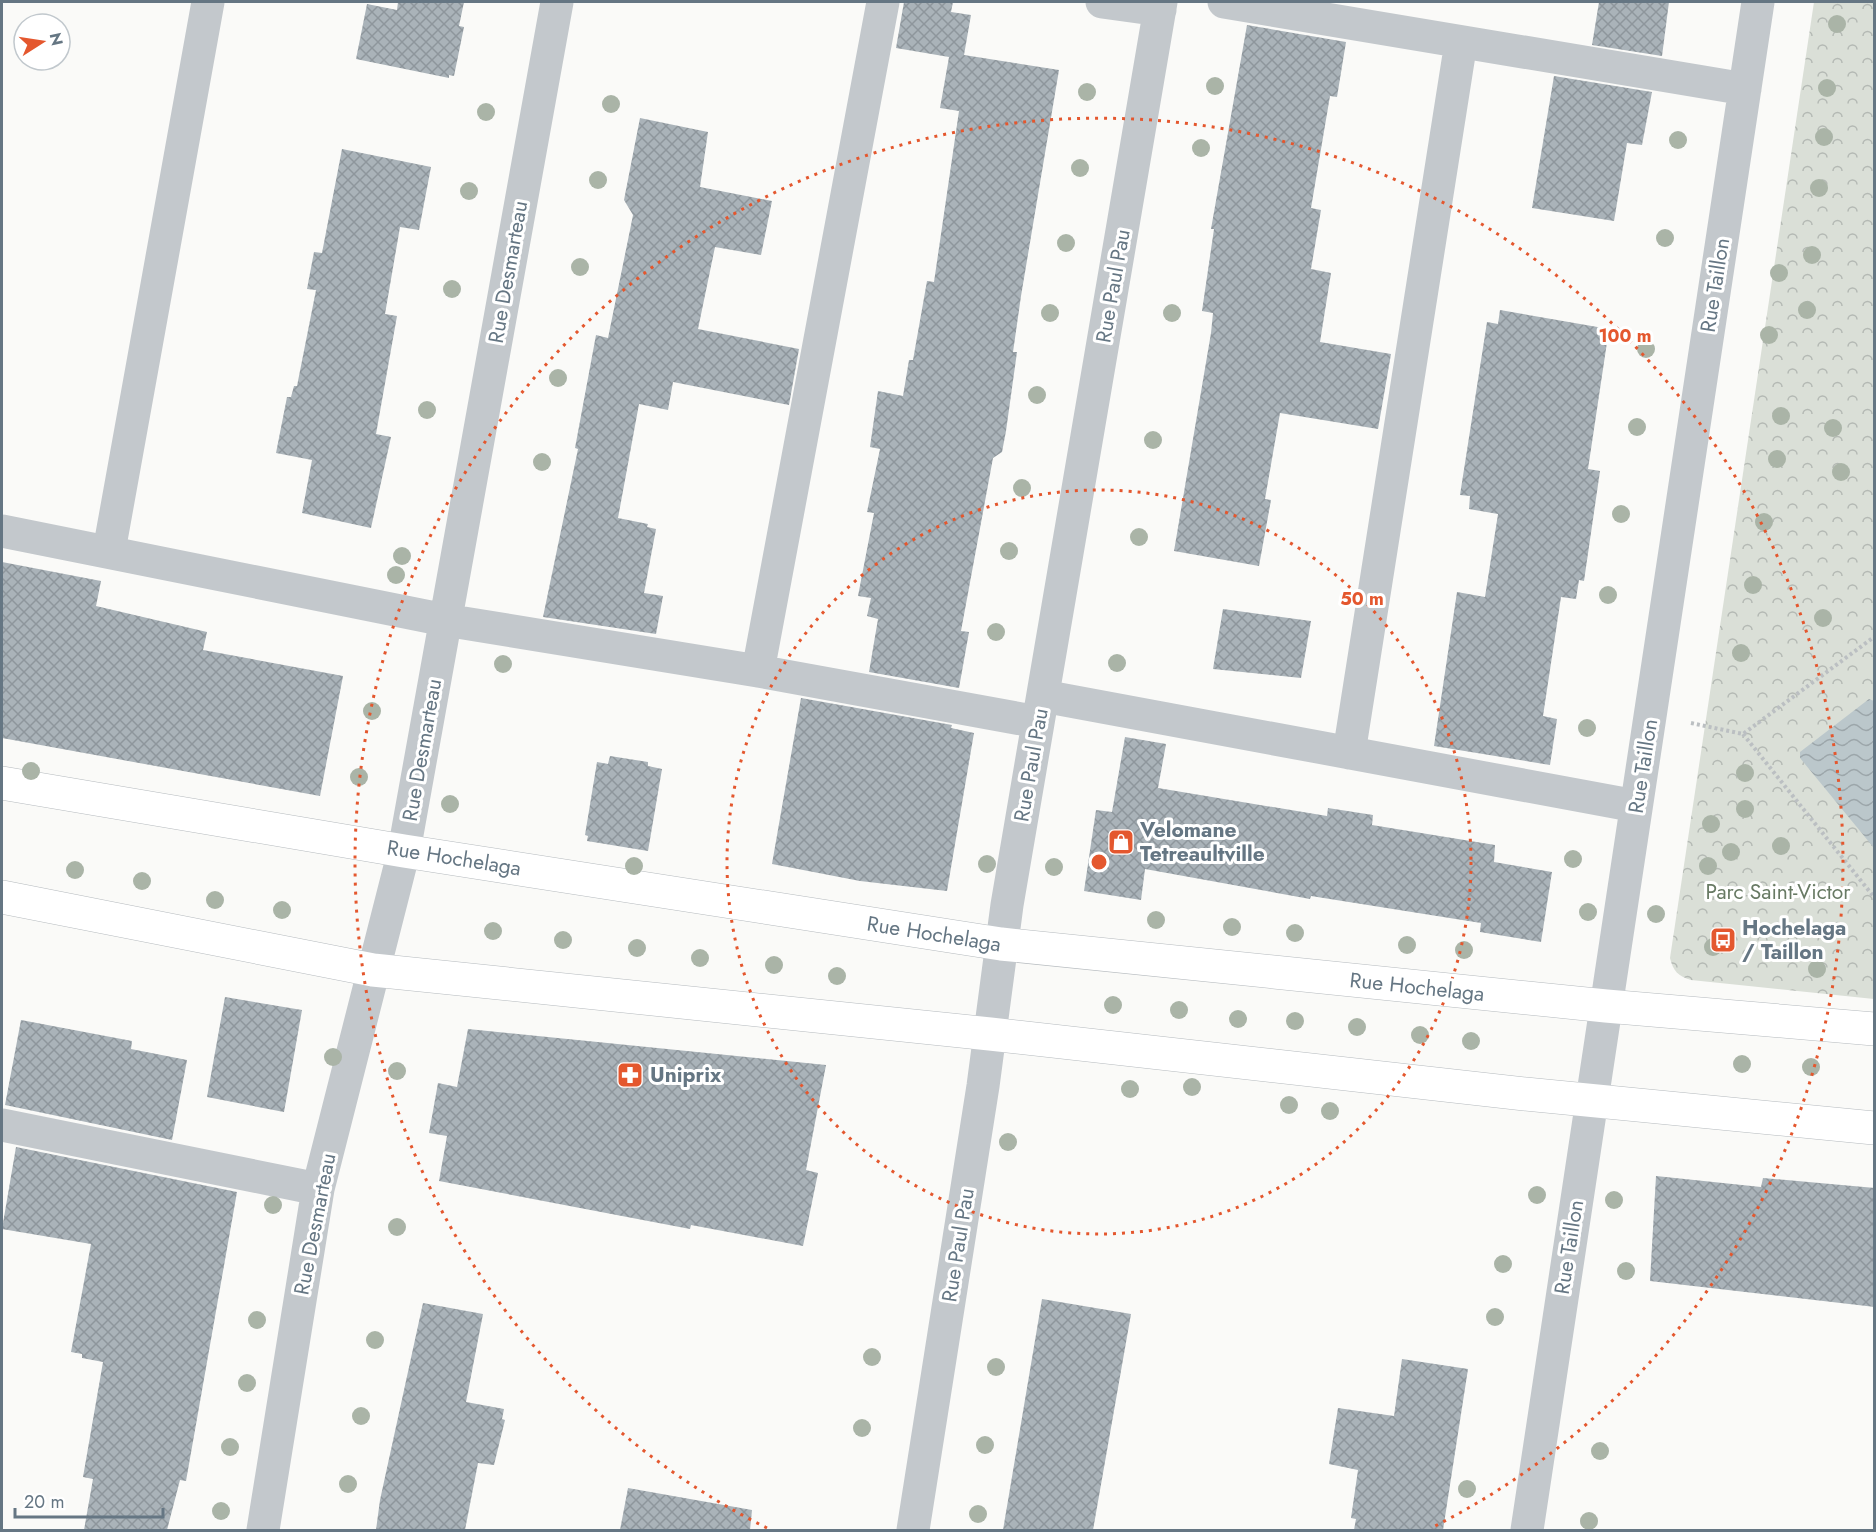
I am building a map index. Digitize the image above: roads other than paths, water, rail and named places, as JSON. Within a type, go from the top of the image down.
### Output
[{"type":"main road","name":"Rue Hochelaga","points":[[2,783],[404,851],[1001,944],[1606,1006],[1875,1029]]},
{"type":"main road","points":[[2,897],[373,970],[990,1034],[1592,1101],[1875,1128]]},
{"type":"street","points":[[109,551],[208,2]]},
{"type":"street","name":"Rue Desmarteau","points":[[263,1530],[318,1189],[404,851],[557,2]]},
{"type":"street","points":[[758,671],[883,2]]},
{"type":"street","points":[[1102,2],[1160,6]]},
{"type":"street","points":[[1224,2],[1744,89]]},
{"type":"street","name":"Rue Taillon","points":[[1527,1530],[1758,2]]},
{"type":"street","name":"Rue Paul Pau","points":[[914,1530],[990,1034],[1001,944],[1160,6]]},
{"type":"street","points":[[1349,753],[1461,42]]},
{"type":"street","points":[[2,531],[445,620],[758,671],[1349,753],[1636,806]]},
{"type":"street","points":[[2,1125],[318,1189]]},
{"type":"water","points":[[1869,699],[1874,701],[1874,848],[1800,758],[1800,752]]},
{"type":"place","name":"Velomane Tetreaultville","points":[[1121,842]]},
{"type":"place","name":"Hochelaga / Taillon","points":[[1723,940]]},
{"type":"place","name":"Uniprix","points":[[630,1075]]},
{"type":"park label","name":"Parc Saint-Victor","points":[[1778,892]]}]
